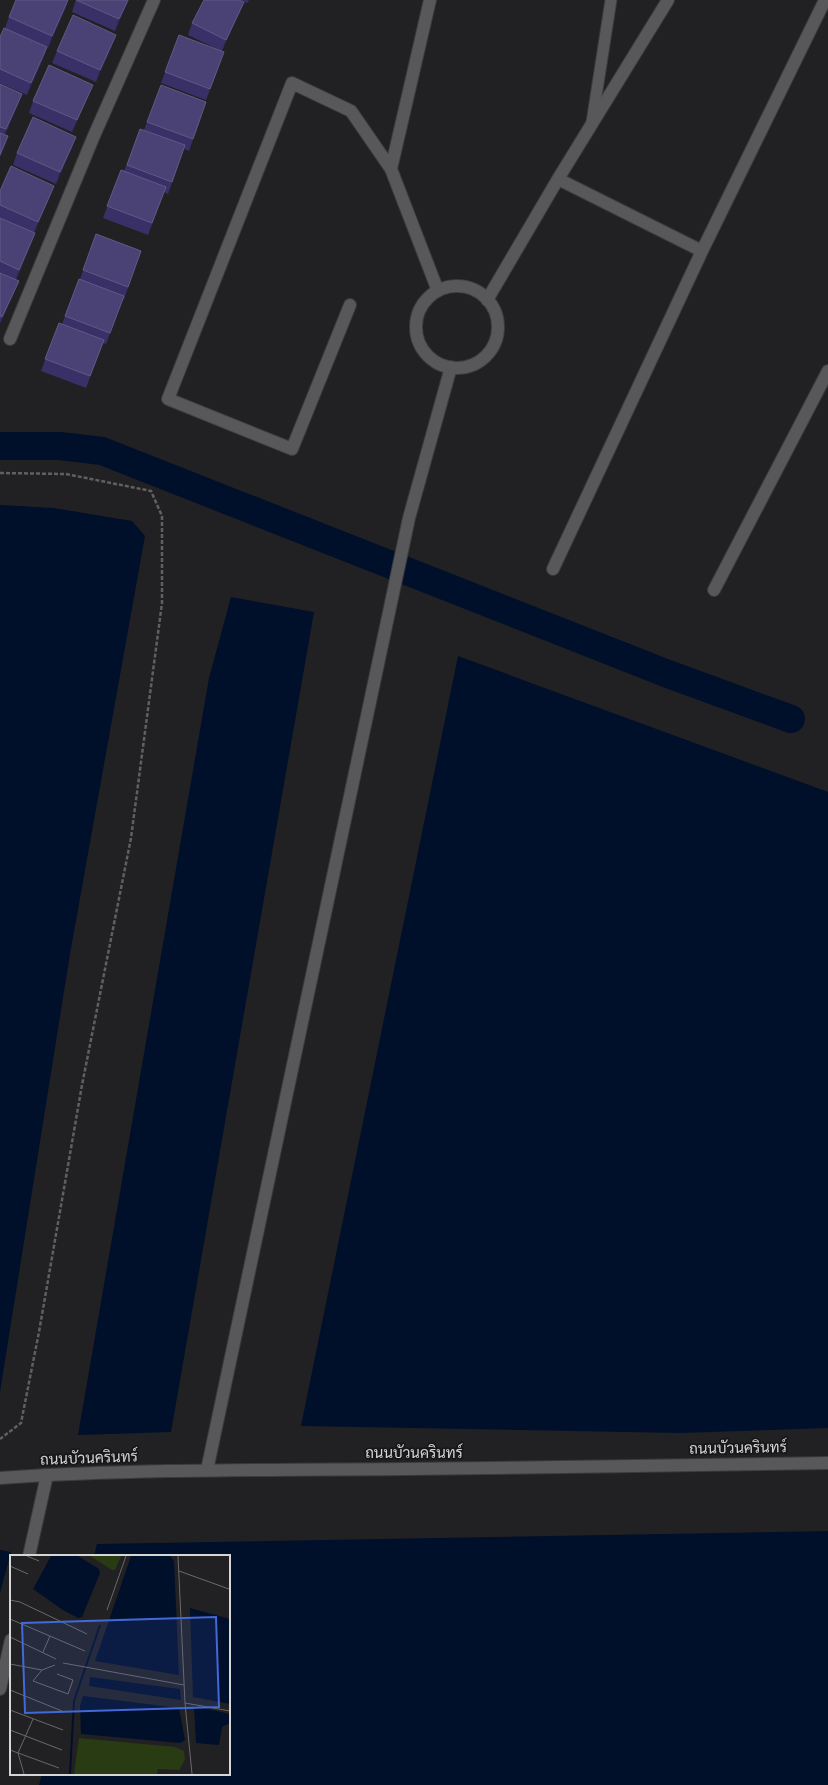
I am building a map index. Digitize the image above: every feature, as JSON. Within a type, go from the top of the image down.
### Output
[{"type":"street","points":[[10,339],[93,138],[154,0]]},
{"type":"street","points":[[391,169],[430,0]]},
{"type":"street","points":[[488,300],[558,179],[668,0]]},
{"type":"street","points":[[553,569],[702,251],[825,0]]},
{"type":"street","points":[[350,305],[292,449],[168,399],[292,83],[351,111],[391,169],[438,291]]},
{"type":"street","points":[[558,179],[702,251]]},
{"type":"street","points":[[450,287],[464,287],[477,292],[488,300],[494,312],[497,324],[496,338],[491,350],[482,359],[470,366],[451,367],[432,360],[423,350],[417,338],[416,324],[419,311],[427,300],[438,291],[450,287]]},
{"type":"street","points":[[207,1470],[409,518],[451,367]]},
{"type":"street","points":[[714,590],[828,371]]},
{"type":"street","name":"ถนนบัวนครินทร์","points":[[0,1478],[207,1470],[556,1468],[828,1463]]},
{"type":"street","points":[[29,1555],[47,1475]]},
{"type":"street","points":[[0,1689],[10,1644]]},
{"type":"lane","points":[[592,125],[612,0]]},
{"type":"path","points":[[0,473],[66,474],[151,491],[162,516],[162,603],[131,838],[82,1085],[39,1332],[20,1423],[0,1439]]},
{"type":"water","points":[[0,505],[54,508],[132,521],[145,536],[70,954],[0,1392]]},
{"type":"water","points":[[231,597],[314,612],[171,1432],[78,1435],[209,678]]},
{"type":"water","points":[[458,656],[828,792],[828,1428],[680,1433],[301,1426]]},
{"type":"water","points":[[828,1531],[828,1785],[39,1785],[42,1775],[230,1775],[230,1555],[94,1555],[97,1544]]},
{"type":"water","points":[[0,1550],[11,1552],[0,1593]]},
{"type":"building","points":[[16,0],[68,0],[52,36],[9,17]]},
{"type":"building","points":[[76,0],[128,0],[119,19]]},
{"type":"building","points":[[204,0],[239,0],[244,2],[226,40],[192,23]]},
{"type":"building","points":[[73,15],[116,35],[100,70],[57,51]]},
{"type":"building","points":[[4,28],[47,47],[31,83],[0,69],[0,37]]},
{"type":"building","points":[[179,35],[224,52],[210,89],[165,72]]},
{"type":"building","points":[[49,65],[93,85],[77,120],[33,101]]},
{"type":"building","points":[[0,84],[22,94],[6,129],[0,127]]},
{"type":"building","points":[[161,85],[206,102],[193,139],[147,122]]},
{"type":"building","points":[[33,117],[76,137],[60,172],[17,153]]},
{"type":"building","points":[[140,129],[185,145],[172,182],[127,165]]},
{"type":"building","points":[[0,133],[8,136],[0,155]]},
{"type":"building","points":[[11,166],[54,186],[38,222],[0,205],[0,191]]},
{"type":"building","points":[[121,170],[166,187],[152,223],[107,206]]},
{"type":"building","points":[[0,218],[35,233],[19,270],[0,261]]},
{"type":"building","points":[[96,234],[141,251],[128,287],[83,270]]},
{"type":"building","points":[[0,273],[19,281],[2,317],[0,316]]},
{"type":"building","points":[[79,279],[124,296],[110,333],[65,316]]},
{"type":"building","points":[[59,323],[104,340],[90,376],[45,359]]},
{"type":"waterway","points":[[0,446],[60,446],[102,451],[668,674],[791,719]]}]
